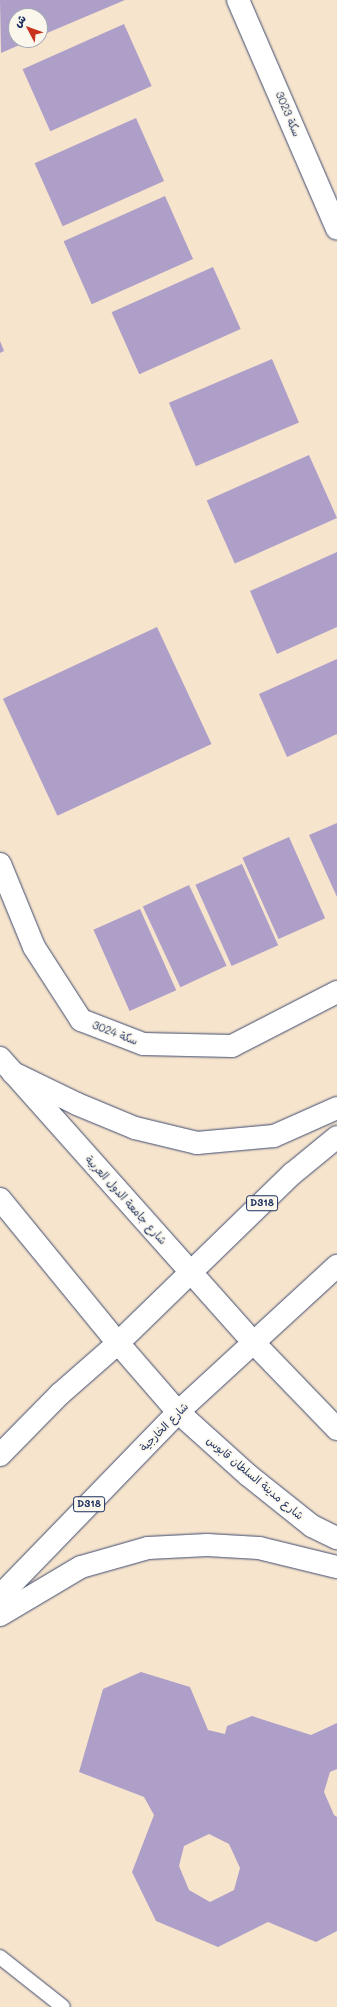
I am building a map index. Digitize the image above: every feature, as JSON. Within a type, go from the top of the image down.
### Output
[{"type":"main road","name":"سكة 3023","points":[[238,0],[337,229]]},
{"type":"main road","name":"سكة 3024","points":[[0,864],[34,947],[81,1020],[136,1042],[143,1044],[232,1046],[337,992]]},
{"type":"main road","points":[[7,1065],[77,1104],[135,1128],[197,1143],[274,1136],[337,1108]]},
{"type":"main road","name":"شارع جامعة الدول العربية","points":[[7,1065],[190,1273],[253,1342]]},
{"type":"main road","name":"D318","points":[[0,1454],[60,1394],[118,1343],[292,1174],[337,1137]]},
{"type":"main road","points":[[0,1199],[118,1343],[178,1412]]},
{"type":"main road","name":"شارع الخارجية","points":[[0,1596],[178,1412],[337,1266]]},
{"type":"main road","points":[[253,1342],[337,1429]]},
{"type":"main road","name":"شارع مدينة السلطان قابوس","points":[[178,1412],[248,1475],[294,1512],[312,1526],[337,1538]]},
{"type":"main road","points":[[0,1615],[81,1567],[148,1548],[207,1545],[259,1548],[337,1567]]},
{"type":"lane","points":[[0,1957],[64,2006]]},
{"type":"building","points":[[0,0],[125,0],[48,33],[48,8],[8,8],[8,48],[13,48],[1,53]]},
{"type":"building","points":[[124,24],[152,86],[50,131],[23,69]]},
{"type":"building","points":[[136,118],[164,181],[63,226],[35,163]]},
{"type":"building","points":[[165,196],[193,259],[92,304],[64,241]]},
{"type":"building","points":[[213,267],[241,329],[139,374],[112,312]]},
{"type":"building","points":[[0,341],[4,351],[0,353]]},
{"type":"building","points":[[272,359],[299,423],[196,466],[169,403]]},
{"type":"building","points":[[309,455],[337,518],[235,564],[207,501]]},
{"type":"building","points":[[337,552],[337,627],[277,654],[250,591]]},
{"type":"building","points":[[157,627],[212,744],[57,816],[3,699]]},
{"type":"building","points":[[337,659],[337,734],[287,757],[259,694]]},
{"type":"building","points":[[337,823],[337,897],[309,835]]},
{"type":"building","points":[[289,837],[325,918],[279,939],[242,858]]},
{"type":"building","points":[[242,864],[278,945],[232,966],[195,885]]},
{"type":"building","points":[[189,885],[227,966],[180,987],[143,907]]},
{"type":"building","points":[[140,909],[176,990],[130,1011],[93,930]]},
{"type":"building","points":[[141,1672],[190,1687],[208,1730],[225,1734],[227,1726],[252,1716],[311,1735],[337,1723],[337,1769],[330,1772],[324,1792],[334,1815],[337,1817],[337,1931],[316,1942],[268,1922],[218,1947],[156,1921],[132,1872],[154,1815],[144,1797],[79,1772],[103,1689]],"holes":[[[209,1834],[229,1844],[240,1868],[234,1890],[210,1902],[189,1890],[179,1866],[184,1846]]]}]
